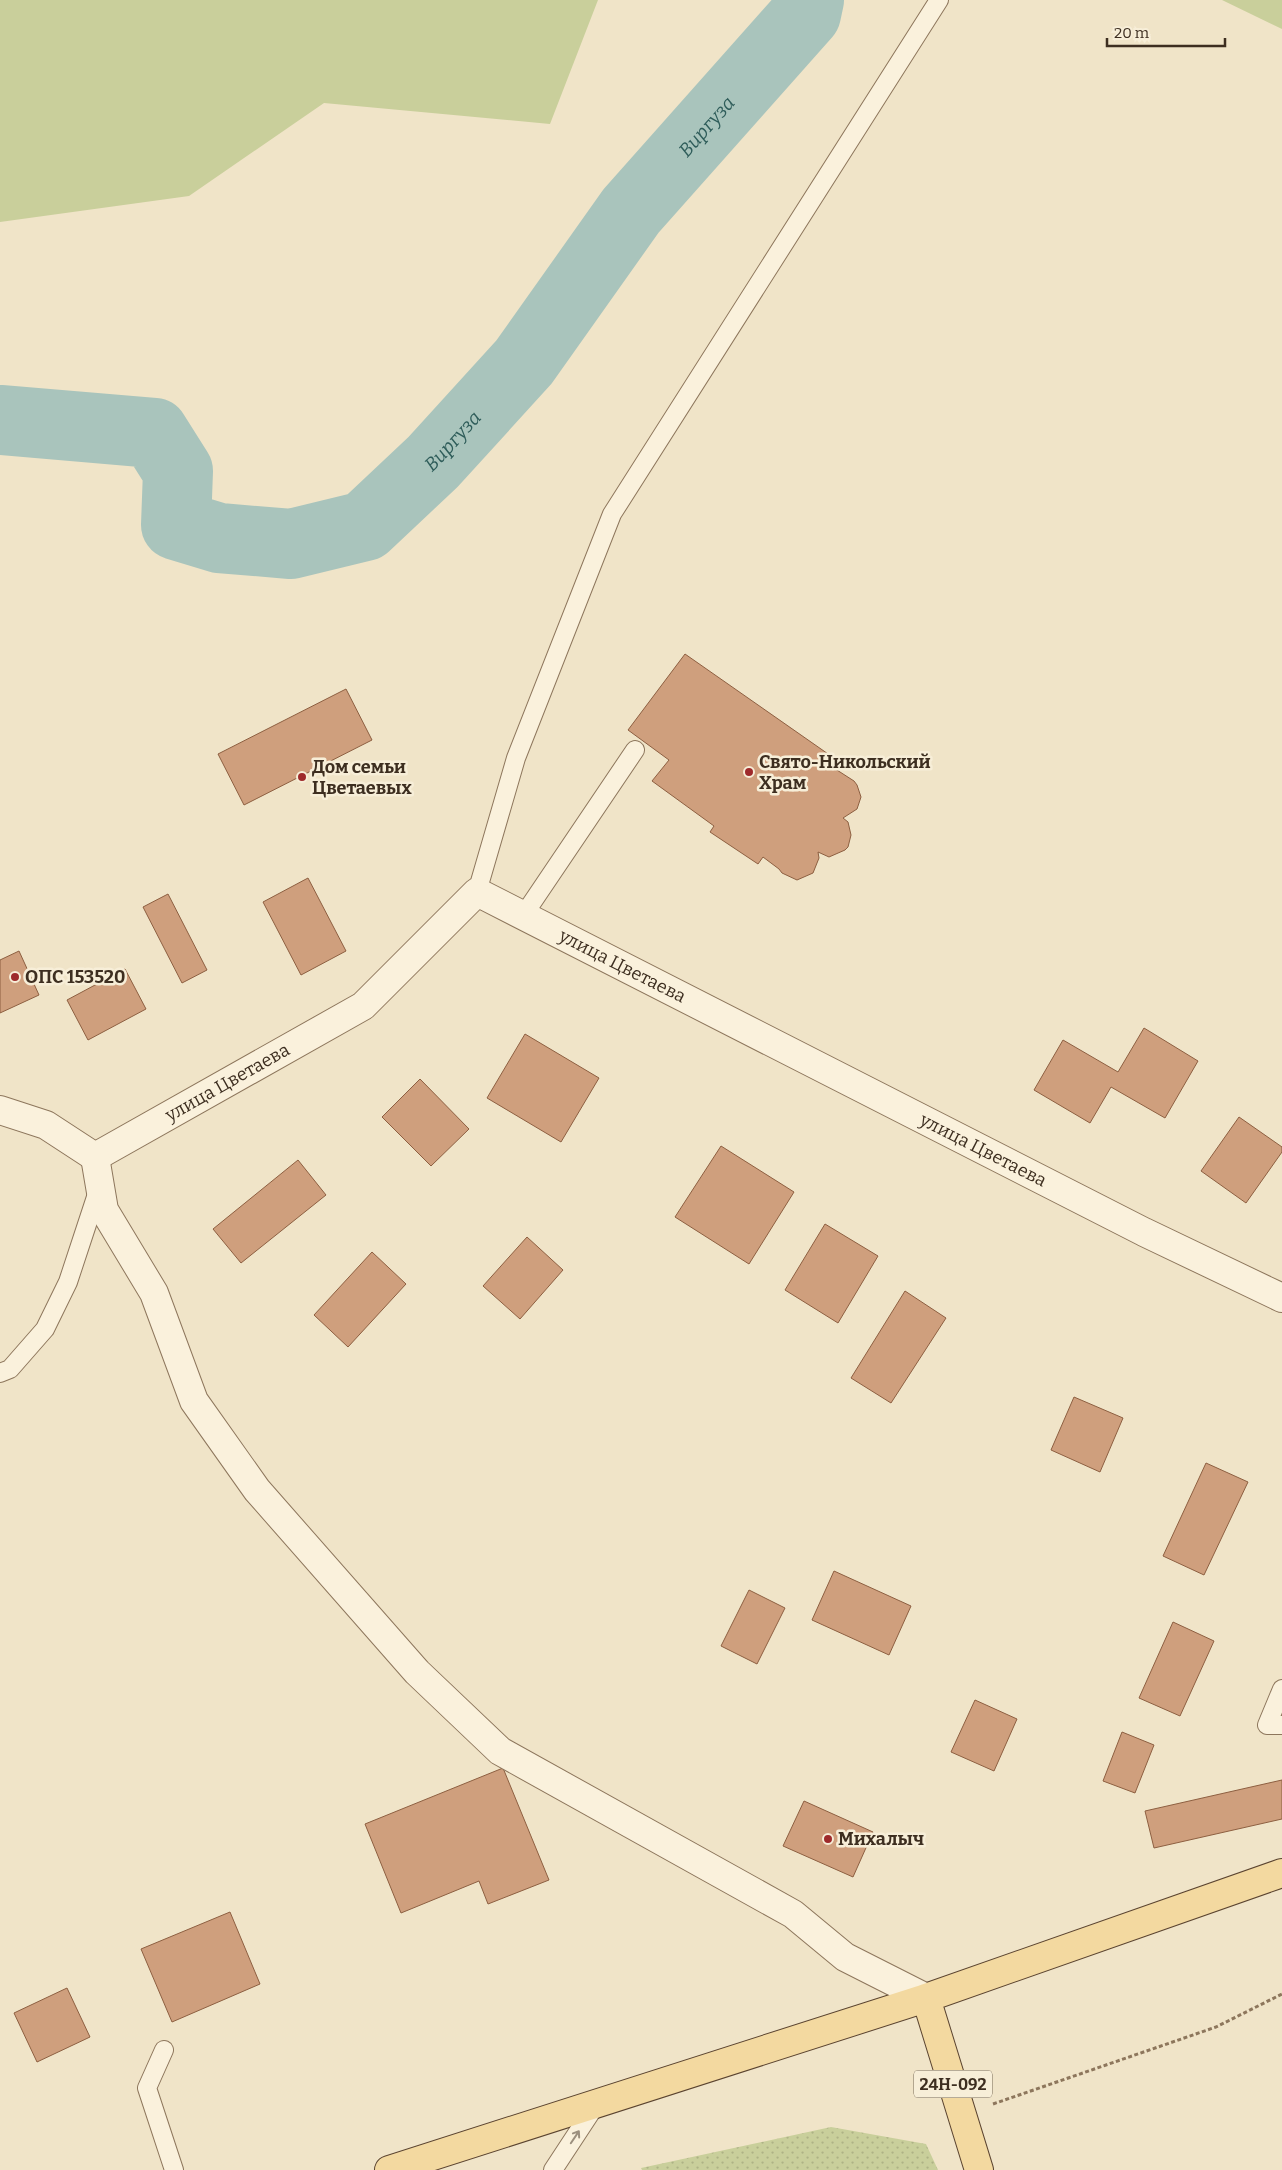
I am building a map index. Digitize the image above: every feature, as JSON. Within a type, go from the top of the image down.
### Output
[{"type":"main road","points":[[389,2170],[926,1998],[1282,1874]]},
{"type":"main road","name":"24Н-092","points":[[926,1998],[979,2170]]},
{"type":"street","name":"улица Цветаева","points":[[96,1157],[363,1006],[477,892],[1144,1232],[1282,1298]]},
{"type":"street","points":[[0,1110],[46,1125],[96,1157],[104,1210],[154,1293],[194,1401],[257,1490],[418,1672],[500,1751],[793,1914],[845,1957],[926,1998]]},
{"type":"lane","points":[[477,892],[516,758],[612,514],[939,0]]},
{"type":"lane","points":[[523,916],[635,750]]},
{"type":"lane","points":[[0,1373],[10,1369],[45,1329],[68,1282],[100,1185]]},
{"type":"lane","points":[[1282,1689],[1267,1725],[1282,1725]]},
{"type":"lane","points":[[164,2050],[147,2088],[174,2170]]},
{"type":"lane","points":[[553,2170],[597,2103]]},
{"type":"path","points":[[963,2114],[1216,2027],[1282,1994]]},
{"type":"green space","points":[[0,0],[598,0],[550,124],[324,103],[189,196],[0,222]]},
{"type":"green space","points":[[1222,0],[1282,0],[1282,29]]},
{"type":"green space","points":[[831,2127],[926,2144],[938,2170],[642,2170],[641,2168]]},
{"type":"building","name":"Свято-Никольский Храм","points":[[685,654],[831,756],[826,763],[854,781],[857,785],[861,797],[857,809],[843,818],[848,822],[851,835],[848,847],[829,857],[818,852],[819,858],[813,873],[797,880],[782,873],[763,857],[758,864],[710,832],[714,826],[652,781],[669,760],[628,730]]},
{"type":"building","points":[[346,689],[372,740],[244,805],[218,754]]},
{"type":"building","points":[[308,878],[346,951],[301,975],[263,902]]},
{"type":"building","points":[[168,894],[207,970],[182,983],[143,907]]},
{"type":"building","name":"ОПС 153520","points":[[19,951],[39,995],[0,1013],[0,960]]},
{"type":"building","points":[[125,969],[146,1009],[88,1040],[67,1000]]},
{"type":"building","points":[[1144,1028],[1198,1061],[1165,1118],[1111,1087],[1090,1123],[1034,1090],[1063,1040],[1118,1072]]},
{"type":"building","points":[[525,1034],[599,1078],[561,1142],[487,1098]]},
{"type":"building","points":[[420,1079],[469,1129],[431,1166],[382,1117]]},
{"type":"building","points":[[1239,1117],[1282,1147],[1282,1152],[1246,1203],[1201,1171]]},
{"type":"building","points":[[721,1146],[794,1192],[749,1264],[675,1217]]},
{"type":"building","points":[[298,1160],[326,1195],[241,1263],[213,1229]]},
{"type":"building","points":[[825,1224],[878,1256],[838,1323],[785,1290]]},
{"type":"building","points":[[527,1237],[563,1270],[520,1319],[483,1286]]},
{"type":"building","points":[[372,1252],[406,1284],[348,1347],[314,1315]]},
{"type":"building","points":[[905,1291],[946,1318],[891,1403],[851,1378]]},
{"type":"building","points":[[1074,1397],[1123,1418],[1100,1472],[1051,1450]]},
{"type":"building","points":[[1206,1463],[1248,1482],[1204,1575],[1163,1556]]},
{"type":"building","points":[[834,1571],[911,1606],[889,1655],[812,1620]]},
{"type":"building","points":[[749,1590],[785,1608],[757,1664],[721,1646]]},
{"type":"building","points":[[1173,1622],[1214,1641],[1180,1716],[1139,1698]]},
{"type":"building","points":[[975,1700],[1017,1719],[994,1771],[951,1752]]},
{"type":"building","points":[[1122,1732],[1154,1745],[1135,1793],[1103,1781]]},
{"type":"building","points":[[503,1768],[549,1880],[488,1904],[479,1881],[401,1913],[365,1824]]},
{"type":"building","points":[[1282,1780],[1282,1819],[1154,1848],[1145,1811]]},
{"type":"building","name":"Михалыч","points":[[804,1801],[873,1832],[853,1877],[783,1846]]},
{"type":"building","points":[[230,1912],[260,1984],[172,2022],[141,1949]]},
{"type":"building","points":[[67,1988],[90,2037],[37,2062],[14,2013]]},
{"type":"waterway","name":"Виргуза","points":[[0,420],[154,433],[178,471],[176,525],[219,538],[291,544],[365,526],[433,462],[524,362],[631,211],[806,14],[809,0]]},
{"type":"place","name":"Свято-Никольский Храм","points":[[749,772]]},
{"type":"place","name":"Дом семьи Цветаевых","points":[[302,777]]},
{"type":"place","name":"ОПС 153520","points":[[15,977]]},
{"type":"place","name":"Михалыч","points":[[828,1839]]}]
